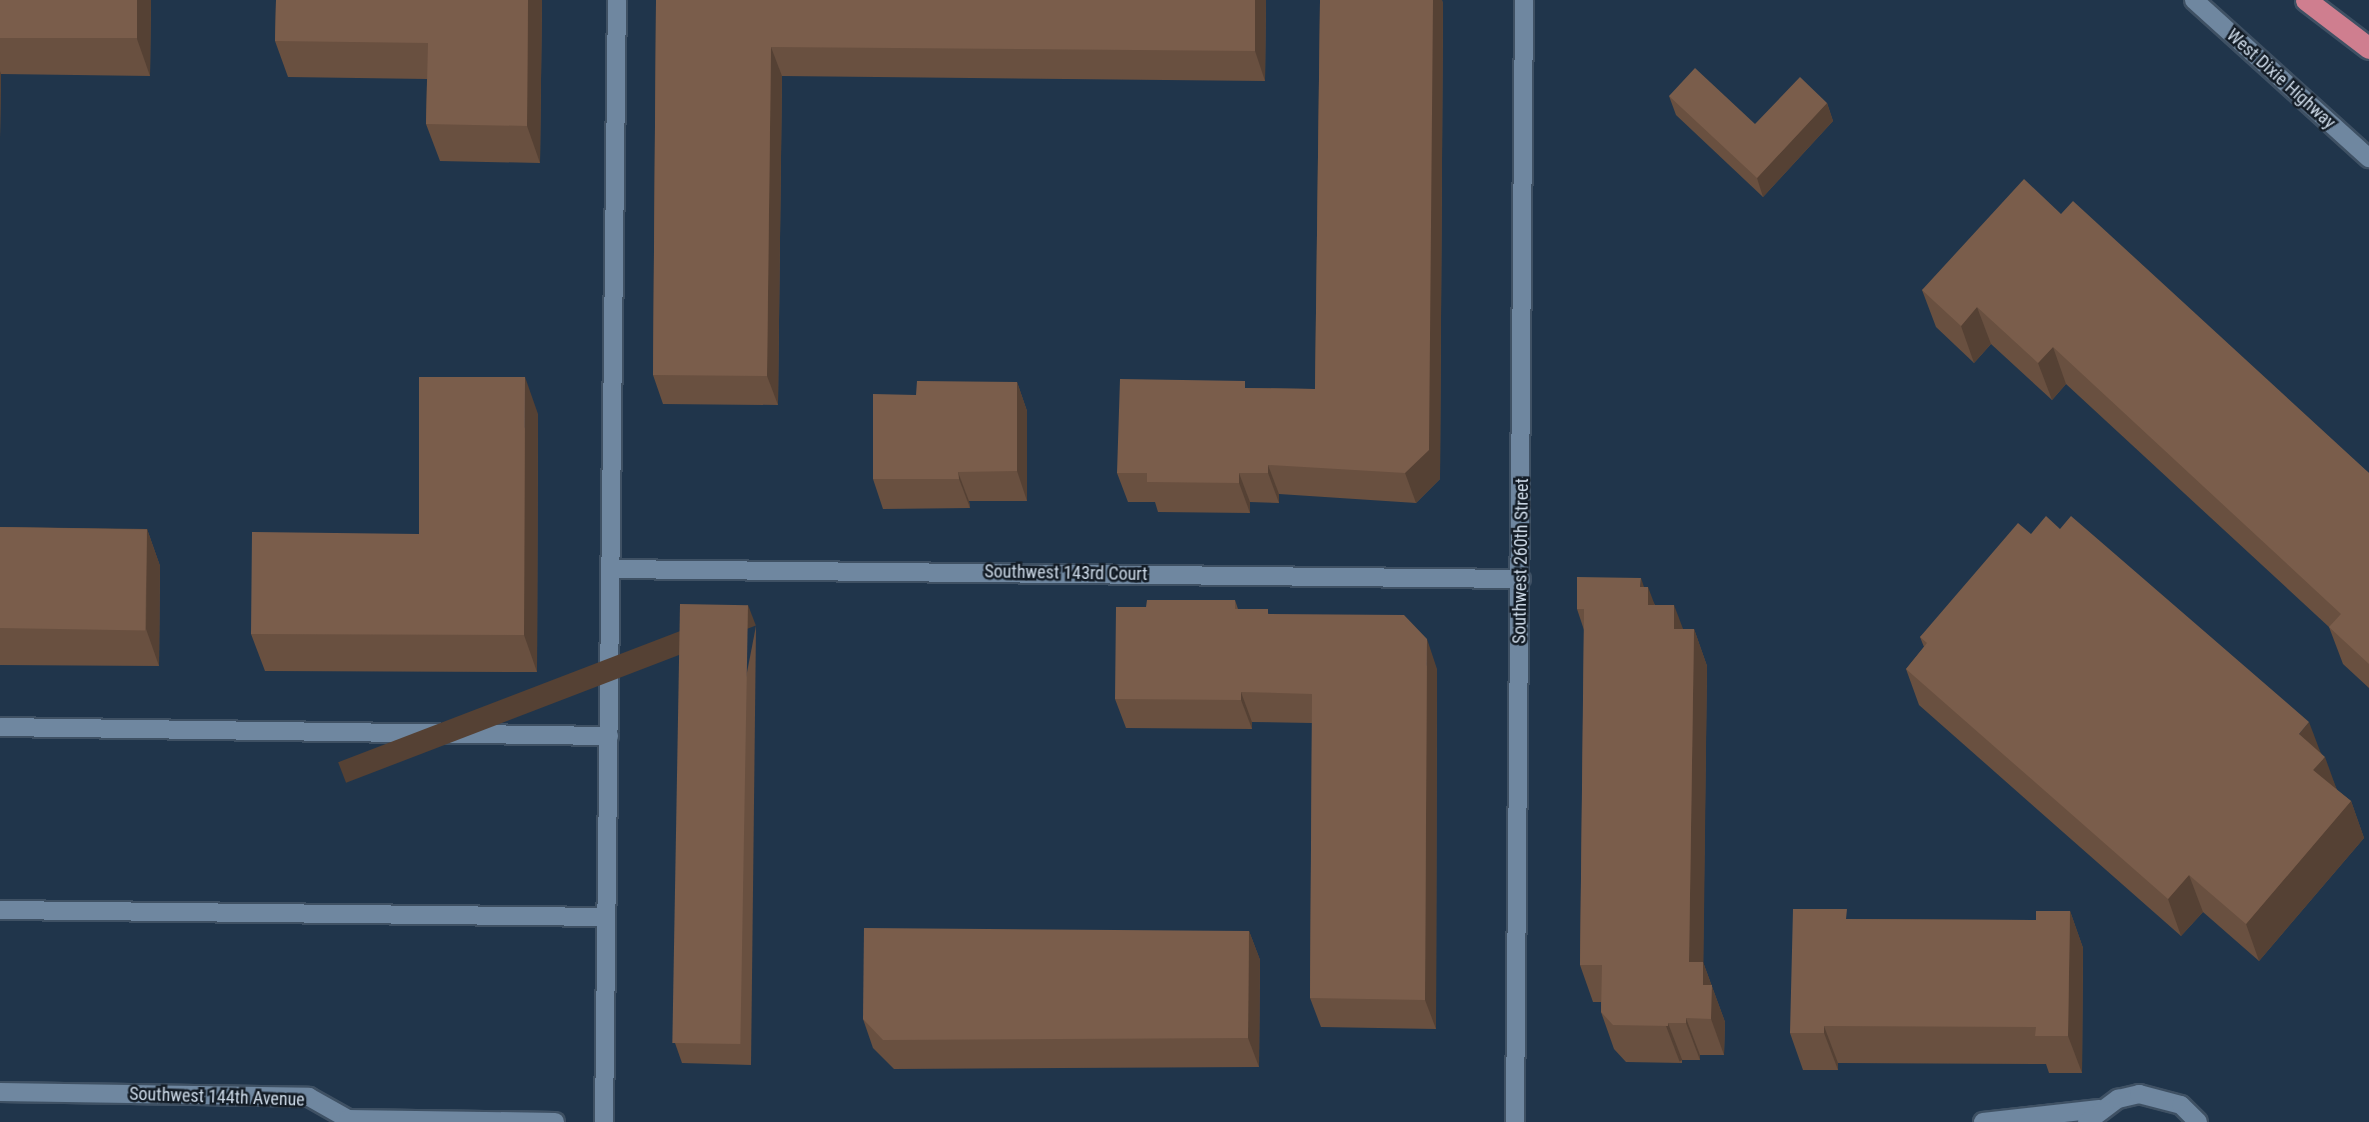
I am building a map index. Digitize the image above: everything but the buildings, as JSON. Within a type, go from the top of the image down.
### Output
[{"type":"highway","points":[[2306,0],[2369,48]]},
{"type":"street","points":[[604,1122],[617,0]]},
{"type":"street","name":"Southwest 260th Street","points":[[1515,1122],[1524,0]]},
{"type":"street","name":"West Dixie Highway","points":[[2194,0],[2369,158]]},
{"type":"street","name":"Southwest 143rd Court","points":[[611,569],[1521,579]]},
{"type":"street","points":[[0,727],[609,736]]},
{"type":"street","points":[[0,910],[606,916]]},
{"type":"street","name":"Southwest 144th Avenue","points":[[0,1092],[309,1097],[346,1121],[555,1122]]},
{"type":"street","points":[[1983,1122],[2093,1116],[2118,1099],[2161,1096],[2180,1105],[2198,1122]]}]
